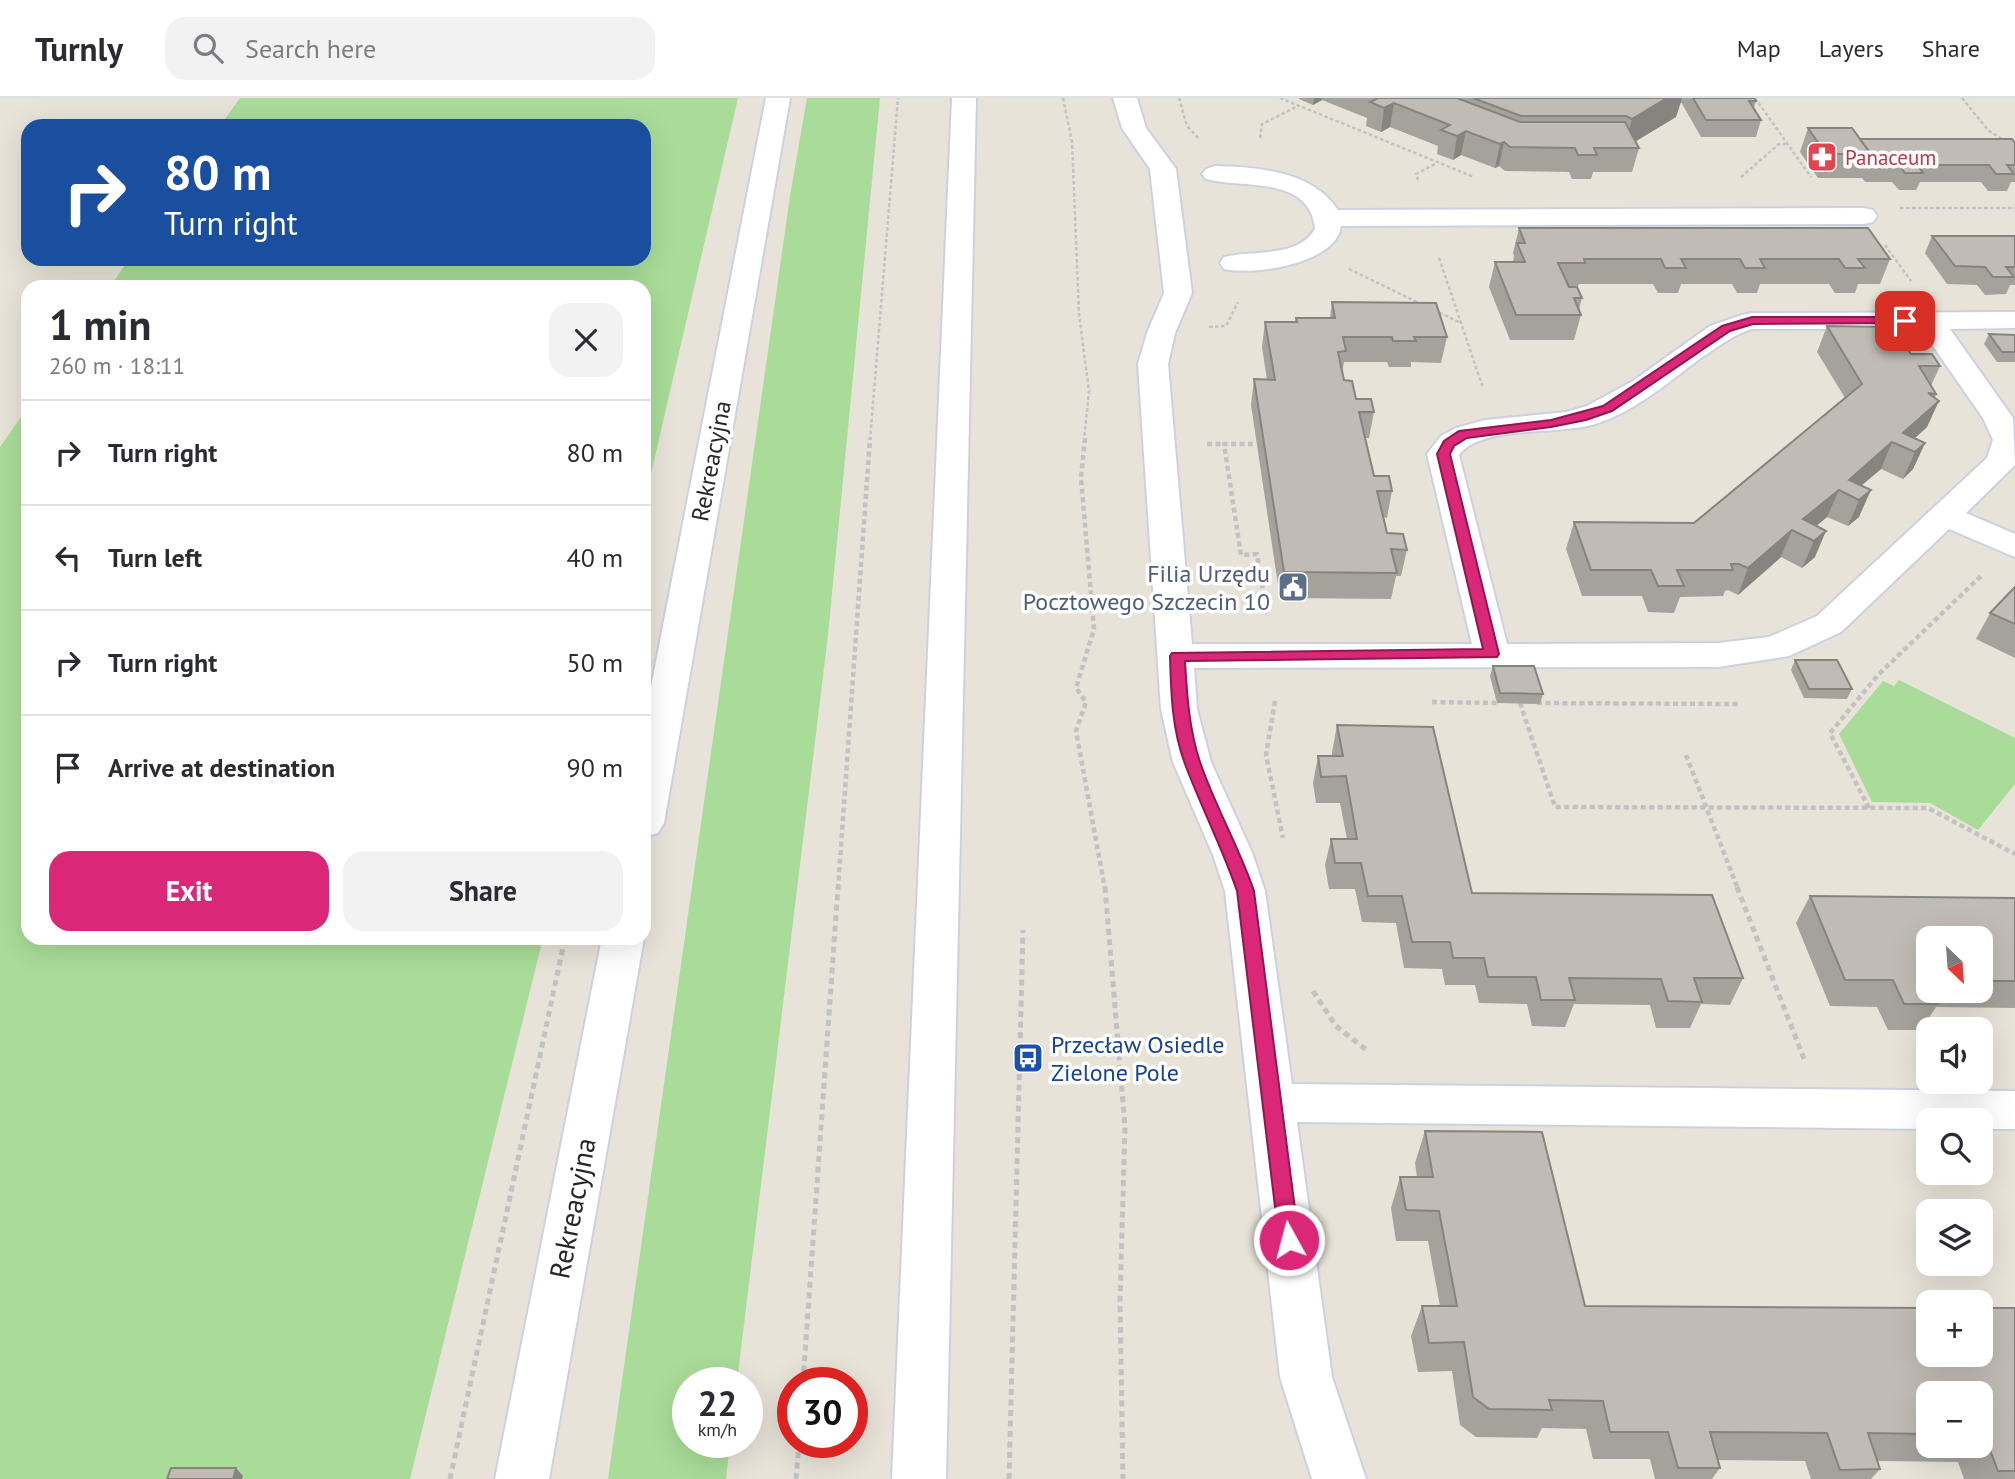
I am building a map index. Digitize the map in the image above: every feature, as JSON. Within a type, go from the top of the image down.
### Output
[{"type":"street","name":"Rekreacyjna","points":[[651,785],[778,98]]},
{"type":"street","points":[[919,1479],[964,98]]},
{"type":"street","points":[[1125,98],[1134,128],[1163,169],[1178,293],[1161,333],[1153,364],[1180,709],[1192,762],[1233,855],[1245,891],[1306,1377],[1339,1479]]},
{"type":"street","points":[[1215,174],[1256,176],[1287,184],[1312,196],[1323,206],[1328,218],[1326,235],[1309,249],[1288,258],[1234,263]]},
{"type":"street","points":[[1328,218],[1845,213]]},
{"type":"street","points":[[1492,654],[1443,454],[1448,444],[1464,434],[1497,428],[1551,424],[1581,418],[1607,408],[1726,328],[1752,321],[2015,320]]},
{"type":"street","points":[[1177,656],[1718,655],[1776,648],[1829,624],[2002,461],[2008,440],[1998,418],[1975,386],[1936,321]]},
{"type":"street","points":[[1975,386],[2015,386]]},
{"type":"street","points":[[1944,515],[2015,547]]},
{"type":"street","name":"Rekreacyjna","points":[[522,1479],[622,945]]},
{"type":"street","points":[[1272,1103],[2015,1111]]},
{"type":"path","points":[[804,1367],[878,325],[898,98]]},
{"type":"path","points":[[1063,98],[1073,163],[1079,314],[1089,391],[1081,478],[1094,629],[1076,688],[1086,702],[1076,731],[1107,898],[1125,1127],[1120,1300],[1123,1479]]},
{"type":"path","points":[[1280,98],[1480,179]]},
{"type":"path","points":[[1755,98],[1787,144],[1936,321]]},
{"type":"path","points":[[1962,98],[1988,130],[2007,143]]},
{"type":"path","points":[[1256,176],[1262,124],[1298,106]]},
{"type":"path","points":[[1732,184],[1779,144],[1787,144]]},
{"type":"path","points":[[1438,162],[1416,174],[1430,217],[1428,226],[1497,428]]},
{"type":"path","points":[[1845,213],[2015,208]]},
{"type":"path","points":[[1309,249],[1461,324]]},
{"type":"path","points":[[1869,808],[1830,733],[1878,675],[1986,572]]},
{"type":"path","points":[[1275,701],[1266,755],[1284,847]]},
{"type":"path","points":[[1520,703],[1555,807],[1928,808],[2015,854]]},
{"type":"path","points":[[1686,755],[1824,1109]]},
{"type":"path","points":[[1009,1479],[1023,930]]},
{"type":"path","points":[[450,1479],[564,945]]},
{"type":"path","points":[[1310,978],[1323,1014],[1348,1039],[1378,1056]]},
{"type":"path","points":[[796,1479],[798,1458]]},
{"type":"green space","points":[[240,98],[738,98],[651,474],[651,280],[115,280],[124,266],[651,266],[651,119],[225,119]]},
{"type":"green space","points":[[807,98],[880,98],[828,635],[739,1367],[672,1367],[672,1458],[728,1458],[726,1479],[608,1479],[790,196]]},
{"type":"green space","points":[[21,417],[21,945],[541,945],[410,1479],[0,1479],[0,447]]},
{"type":"green space","points":[[1899,680],[2015,738],[2015,784],[1978,830],[1930,803],[1872,802],[1839,734],[1883,681],[1894,686]]},
{"type":"building","points":[[1378,98],[1457,98],[1520,122],[1625,122],[1639,148],[1594,148],[1597,155],[1578,155],[1575,148],[1510,147],[1504,142],[1500,144],[1466,131],[1457,136],[1441,130],[1450,125],[1394,103],[1384,108],[1370,102]]},
{"type":"building","points":[[1473,98],[1667,98],[1632,119],[1626,116],[1521,116]]},
{"type":"building","points":[[1693,98],[1754,98],[1756,101],[1749,101],[1761,120],[1706,120]]},
{"type":"building","points":[[1808,128],[1852,128],[1871,154],[1826,154]]},
{"type":"building","points":[[1860,139],[2012,139],[2015,143],[2015,165],[2007,165],[2014,174],[1996,174],[1989,165],[1917,165],[1923,173],[1905,173],[1899,165],[1871,165],[1871,154]]},
{"type":"building","points":[[1519,228],[1868,228],[1890,259],[1858,259],[1865,268],[1845,268],[1839,259],[1760,259],[1765,268],[1745,268],[1740,259],[1681,259],[1686,268],[1665,268],[1661,259],[1584,259],[1585,263],[1558,263],[1569,287],[1577,287],[1582,298],[1574,298],[1581,315],[1516,315],[1495,262],[1525,262],[1517,243],[1525,243]]},
{"type":"building","points":[[1932,236],[2015,236],[2015,267],[2006,267],[2014,277],[1993,277],[1985,267],[1955,266]]},
{"type":"building","points":[[1332,302],[1436,303],[1447,337],[1414,337],[1416,341],[1393,341],[1392,337],[1343,337],[1346,351],[1338,352],[1344,380],[1352,381],[1356,399],[1371,399],[1374,412],[1359,412],[1374,476],[1389,476],[1392,491],[1377,491],[1387,533],[1403,534],[1407,550],[1391,549],[1397,573],[1284,572],[1254,379],[1275,380],[1265,322],[1297,322],[1296,318],[1335,318]]},
{"type":"building","points":[[1827,326],[1893,327],[1911,354],[1932,354],[1940,366],[1919,366],[1936,394],[1928,393],[1939,401],[1903,433],[1925,443],[1915,452],[1892,442],[1849,480],[1871,490],[1859,500],[1839,490],[1803,519],[1826,531],[1814,541],[1792,530],[1748,568],[1731,564],[1733,570],[1677,570],[1684,586],[1658,586],[1651,570],[1591,570],[1574,522],[1694,523],[1862,384]]},
{"type":"building","points":[[1989,334],[2015,335],[2015,352],[2002,352]]},
{"type":"building","points":[[2015,587],[2015,624],[1990,613]]},
{"type":"building","points":[[1795,660],[1837,660],[1852,689],[1809,689]]},
{"type":"building","points":[[1493,666],[1534,666],[1543,694],[1500,693]]},
{"type":"building","points":[[1337,725],[1433,727],[1472,893],[1712,895],[1743,978],[1694,978],[1702,1002],[1668,1001],[1661,979],[1569,978],[1575,1000],[1541,1000],[1536,977],[1488,977],[1484,958],[1453,958],[1450,942],[1412,942],[1402,896],[1368,896],[1361,863],[1335,863],[1331,839],[1357,839],[1346,776],[1321,777],[1318,756],[1343,756]]},
{"type":"building","points":[[1810,896],[2015,898],[2015,981],[1993,981],[1993,926],[1916,926],[1916,1003],[1938,1004],[1904,1004],[1893,980],[1845,980]]},
{"type":"building","points":[[1425,1131],[1542,1132],[1585,1306],[1916,1308],[1916,1367],[1993,1367],[1993,1308],[2015,1308],[2015,1471],[1998,1471],[1993,1458],[1993,1381],[1916,1381],[1916,1434],[1868,1433],[1880,1469],[1840,1470],[1827,1433],[1710,1432],[1720,1468],[1678,1468],[1668,1432],[1610,1432],[1603,1401],[1549,1400],[1552,1410],[1489,1409],[1473,1397],[1464,1342],[1429,1343],[1422,1306],[1457,1306],[1439,1211],[1406,1210],[1400,1177],[1433,1177]]},
{"type":"building","points":[[171,1468],[236,1468],[233,1479],[167,1479]]},
{"type":"place","name":"Panaceum","points":[[1822,157]]},
{"type":"place","name":"Filia Urzędu Pocztowego Szczecin 10","points":[[1293,587]]},
{"type":"place","name":"Przecław Osiedle Zielone Pole","points":[[1028,1058]]},
{"type":"route","points":[[1289,1240],[1245,891],[1233,855],[1192,762],[1180,709],[1177,656],[1492,654],[1443,454],[1448,444],[1464,434],[1486,429],[1551,424],[1581,418],[1607,408],[1726,328],[1752,321],[1905,321]]}]
